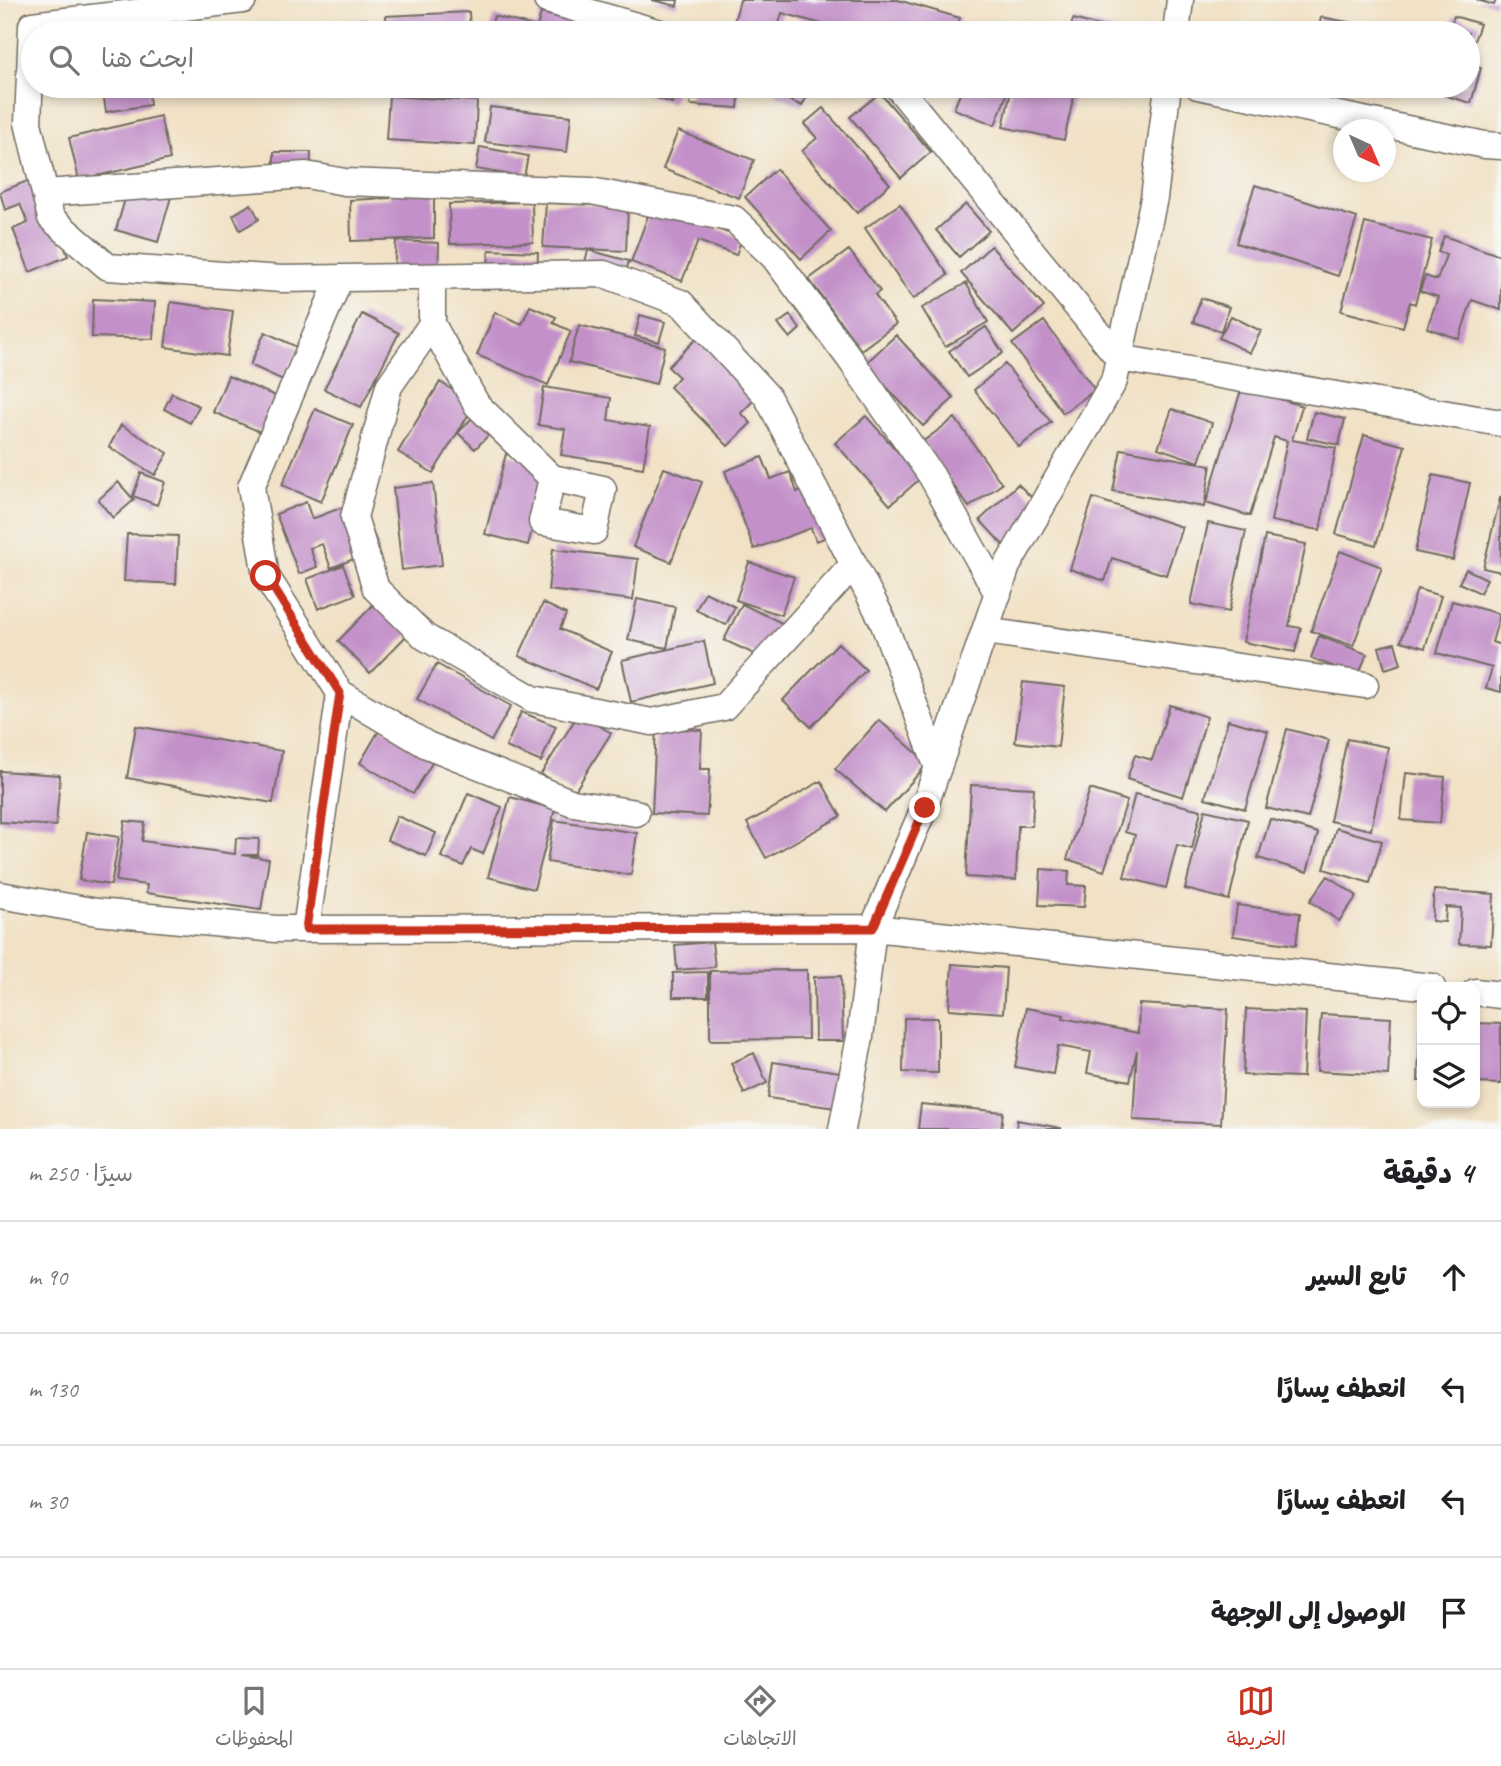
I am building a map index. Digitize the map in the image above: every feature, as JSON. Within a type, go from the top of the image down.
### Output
[{"type":"street","points":[[66,21],[243,0]]},
{"type":"street","points":[[547,0],[619,21]]},
{"type":"street","points":[[1175,21],[1176,1]]},
{"type":"street","points":[[29,98],[28,123],[51,218],[108,267],[282,279],[604,274],[681,303],[767,396],[882,619],[938,768]]},
{"type":"street","points":[[907,98],[1119,358],[1501,423]]},
{"type":"street","points":[[842,1129],[860,1037],[873,928],[925,808],[1007,566],[1114,381],[1154,198],[1166,98]]},
{"type":"street","points":[[1257,98],[1501,146]]},
{"type":"street","points":[[45,193],[306,175],[345,182],[591,191],[734,219],[774,257],[850,359],[931,475],[998,594]]},
{"type":"street","points":[[432,277],[432,324],[477,405],[552,478]]},
{"type":"street","points":[[340,278],[250,487],[266,576],[340,693],[427,745],[573,803],[636,813]]},
{"type":"street","points":[[432,324],[389,386],[354,517],[376,589],[425,636],[533,699],[652,722],[724,708],[854,564]]},
{"type":"street","points":[[985,631],[1365,685]]},
{"type":"street","points":[[306,929],[340,693]]},
{"type":"street","points":[[0,895],[97,912],[276,929],[873,928],[1417,985]]},
{"type":"street","points":[[1480,993],[1501,995]]},
{"type":"building","points":[[652,0],[678,0],[677,6]]},
{"type":"building","points":[[740,0],[898,0],[960,18],[959,21],[811,21],[782,13],[780,21],[734,21]]},
{"type":"building","points":[[1477,0],[1496,0],[1494,5]]},
{"type":"building","points":[[469,12],[469,21],[386,21],[386,16]]},
{"type":"building","points":[[541,13],[572,21],[539,21]]},
{"type":"building","points":[[494,16],[514,21],[493,21]]},
{"type":"building","points":[[1454,16],[1470,21],[1452,21]]},
{"type":"building","points":[[1321,17],[1342,21],[1320,21]]},
{"type":"building","points":[[104,98],[149,98],[150,105],[106,112]]},
{"type":"building","points":[[389,98],[477,101],[475,145],[386,140]]},
{"type":"building","points":[[657,98],[674,98],[672,103]]},
{"type":"building","points":[[691,98],[739,98],[738,108],[690,105]]},
{"type":"building","points":[[784,98],[806,98],[802,106]]},
{"type":"building","points":[[874,98],[884,98],[931,152],[901,178],[850,117]]},
{"type":"building","points":[[958,98],[1005,98],[995,125],[954,109]]},
{"type":"building","points":[[1009,98],[1073,98],[1064,140],[1003,127]]},
{"type":"building","points":[[1454,98],[1472,98],[1471,103]]},
{"type":"building","points":[[490,107],[571,116],[567,152],[485,142]]},
{"type":"building","points":[[823,108],[890,184],[857,213],[802,151],[817,138],[804,124]]},
{"type":"building","points":[[160,116],[170,159],[79,180],[69,138]]},
{"type":"building","points":[[678,131],[754,160],[739,198],[663,169]]},
{"type":"building","points":[[480,147],[528,156],[524,177],[476,169]]},
{"type":"building","points":[[274,152],[311,152],[310,183],[274,183]]},
{"type":"building","points":[[776,169],[831,231],[801,259],[745,197]]},
{"type":"building","points":[[37,177],[68,256],[30,272],[13,229],[28,223],[20,204],[5,210],[0,192]]},
{"type":"building","points":[[129,185],[171,197],[158,242],[116,230]]},
{"type":"building","points":[[1255,185],[1357,218],[1338,276],[1236,243]]},
{"type":"building","points":[[434,189],[434,238],[351,241],[350,200],[390,198],[389,191]]},
{"type":"building","points":[[532,202],[533,242],[450,244],[449,204]]},
{"type":"building","points":[[546,203],[628,206],[626,251],[543,247]]},
{"type":"building","points":[[251,204],[259,219],[240,230],[233,215]]},
{"type":"building","points":[[900,204],[948,275],[913,299],[865,228]]},
{"type":"building","points":[[966,204],[989,231],[959,257],[936,230]]},
{"type":"building","points":[[652,205],[742,238],[736,255],[698,241],[682,281],[631,262]]},
{"type":"building","points":[[1365,223],[1432,240],[1415,304],[1410,302],[1403,327],[1341,311]]},
{"type":"building","points":[[1444,236],[1501,256],[1501,310],[1472,300],[1459,339],[1427,328],[1438,297],[1420,291],[1425,276],[1437,280],[1446,255],[1438,252]]},
{"type":"building","points":[[396,241],[439,243],[438,274],[394,272]]},
{"type":"building","points":[[991,246],[1044,307],[1013,334],[961,273]]},
{"type":"building","points":[[489,250],[538,252],[537,273],[488,272]]},
{"type":"building","points":[[588,250],[629,261],[623,282],[583,270]]},
{"type":"building","points":[[849,250],[880,291],[875,295],[896,324],[861,350],[809,279]]},
{"type":"building","points":[[966,283],[988,322],[945,347],[922,308]]},
{"type":"building","points":[[1201,298],[1229,307],[1221,331],[1193,322]]},
{"type":"building","points":[[93,299],[155,302],[153,339],[92,337]]},
{"type":"building","points":[[171,302],[233,311],[227,356],[165,347]]},
{"type":"building","points":[[530,306],[556,317],[553,323],[571,331],[548,385],[477,355],[495,312],[522,324]]},
{"type":"building","points":[[362,314],[399,333],[361,407],[324,389]]},
{"type":"building","points":[[640,315],[665,322],[659,342],[635,336]]},
{"type":"building","points":[[790,315],[800,329],[790,338],[778,324]]},
{"type":"building","points":[[1231,316],[1261,331],[1250,353],[1219,338]]},
{"type":"building","points":[[1044,321],[1095,390],[1063,413],[1012,344]]},
{"type":"building","points":[[712,323],[771,383],[741,413],[751,423],[728,446],[670,387],[679,377],[668,367]]},
{"type":"building","points":[[579,325],[665,347],[656,384],[569,362]]},
{"type":"building","points":[[986,327],[1003,353],[967,377],[949,351]]},
{"type":"building","points":[[265,332],[299,348],[283,380],[250,365]]},
{"type":"building","points":[[896,335],[954,398],[923,426],[865,364]]},
{"type":"building","points":[[1005,364],[1051,422],[1019,447],[974,390]]},
{"type":"building","points":[[228,376],[278,397],[263,433],[213,412]]},
{"type":"building","points":[[440,382],[475,404],[433,473],[398,452]]},
{"type":"building","points":[[544,387],[611,398],[608,420],[650,427],[643,468],[561,455],[565,429],[538,425]]},
{"type":"building","points":[[1242,387],[1302,406],[1292,440],[1336,448],[1320,530],[1271,521],[1287,441],[1274,437],[1250,516],[1206,503]]},
{"type":"building","points":[[172,393],[199,406],[190,423],[164,409]]},
{"type":"building","points":[[487,402],[504,419],[475,449],[458,433]]},
{"type":"building","points":[[315,409],[353,425],[321,502],[282,485]]},
{"type":"building","points":[[1172,409],[1212,423],[1199,462],[1158,448]]},
{"type":"building","points":[[1314,412],[1345,419],[1339,445],[1307,438]]},
{"type":"building","points":[[866,416],[921,478],[890,505],[835,443]]},
{"type":"building","points":[[955,418],[1002,484],[969,507],[922,442]]},
{"type":"building","points":[[121,425],[168,453],[155,475],[109,447]]},
{"type":"building","points":[[1364,435],[1405,446],[1376,545],[1336,534]]},
{"type":"building","points":[[1121,449],[1211,465],[1204,507],[1113,491]]},
{"type":"building","points":[[506,454],[549,465],[528,545],[485,534]]},
{"type":"building","points":[[762,457],[771,479],[790,472],[797,492],[824,482],[842,532],[816,541],[811,528],[754,549],[725,471]]},
{"type":"building","points":[[664,468],[702,482],[671,562],[633,547]]},
{"type":"building","points":[[141,473],[165,482],[157,505],[133,496]]},
{"type":"building","points":[[1433,475],[1470,483],[1453,560],[1415,552]]},
{"type":"building","points":[[118,482],[134,500],[113,518],[98,500]]},
{"type":"building","points":[[433,483],[442,565],[402,570],[393,488]]},
{"type":"building","points":[[1018,484],[1042,508],[1003,545],[980,520]]},
{"type":"building","points":[[1093,498],[1182,527],[1166,575],[1112,558],[1105,581],[1070,569]]},
{"type":"building","points":[[1501,498],[1501,572],[1483,568]]},
{"type":"building","points":[[306,502],[312,519],[343,507],[347,518],[365,512],[379,549],[331,568],[322,544],[310,548],[317,567],[299,574],[276,514]]},
{"type":"building","points":[[1208,523],[1246,531],[1229,612],[1191,604]]},
{"type":"building","points":[[127,534],[178,536],[176,584],[124,581]]},
{"type":"building","points":[[1265,536],[1306,544],[1289,626],[1301,628],[1295,652],[1243,642]]},
{"type":"building","points":[[553,549],[638,559],[633,600],[548,590]]},
{"type":"building","points":[[1340,551],[1382,567],[1353,646],[1311,631]]},
{"type":"building","points":[[749,562],[794,577],[781,615],[736,600]]},
{"type":"building","points":[[343,565],[355,595],[318,609],[307,579]]},
{"type":"building","points":[[1466,569],[1487,579],[1480,593],[1459,583]]},
{"type":"building","points":[[1417,589],[1441,596],[1425,648],[1401,641]]},
{"type":"building","points":[[705,592],[735,607],[726,625],[696,610]]},
{"type":"building","points":[[385,593],[417,625],[370,673],[338,641]]},
{"type":"building","points":[[637,599],[675,607],[667,648],[628,640]]},
{"type":"building","points":[[1452,601],[1500,614],[1492,642],[1501,645],[1501,692],[1486,688],[1492,668],[1437,653]]},
{"type":"building","points":[[543,603],[566,614],[560,629],[612,652],[596,689],[519,656]]},
{"type":"building","points":[[742,604],[786,625],[769,661],[724,640]]},
{"type":"building","points":[[1319,636],[1367,654],[1358,676],[1311,658]]},
{"type":"building","points":[[704,641],[713,683],[631,702],[622,660]]},
{"type":"building","points":[[838,643],[866,670],[811,727],[783,700]]},
{"type":"building","points":[[1395,643],[1401,664],[1385,669],[1379,647]]},
{"type":"building","points":[[437,664],[511,706],[491,741],[417,699]]},
{"type":"building","points":[[1023,682],[1065,687],[1058,747],[1015,742]]},
{"type":"building","points":[[1170,705],[1207,717],[1183,797],[1127,779],[1135,755],[1152,760]]},
{"type":"building","points":[[521,712],[556,726],[541,762],[506,747]]},
{"type":"building","points":[[579,713],[611,733],[573,794],[541,774]]},
{"type":"building","points":[[879,720],[928,763],[885,812],[835,769]]},
{"type":"building","points":[[1228,720],[1268,731],[1245,809],[1205,798]]},
{"type":"building","points":[[136,726],[282,751],[273,803],[127,778]]},
{"type":"building","points":[[381,727],[435,758],[413,794],[360,763]]},
{"type":"building","points":[[656,728],[702,730],[700,769],[710,769],[707,816],[652,813]]},
{"type":"building","points":[[1287,729],[1329,740],[1308,818],[1266,808]]},
{"type":"building","points":[[1347,739],[1388,747],[1371,830],[1330,821]]},
{"type":"building","points":[[0,771],[60,775],[56,826],[0,822]]},
{"type":"building","points":[[1406,773],[1445,777],[1440,823],[1401,820]]},
{"type":"building","points":[[821,781],[841,816],[766,858],[747,823]]},
{"type":"building","points":[[971,785],[1034,788],[1032,826],[1018,826],[1016,880],[966,877]]},
{"type":"building","points":[[1090,789],[1127,801],[1104,871],[1067,859]]},
{"type":"building","points":[[468,793],[502,807],[483,854],[471,849],[463,866],[441,857]]},
{"type":"building","points":[[1135,794],[1201,810],[1192,849],[1177,845],[1166,888],[1124,877],[1135,835],[1125,832]]},
{"type":"building","points":[[510,797],[555,809],[534,889],[488,877]]},
{"type":"building","points":[[1205,810],[1248,820],[1229,900],[1185,889]]},
{"type":"building","points":[[397,816],[436,833],[426,856],[387,840]]},
{"type":"building","points":[[1270,819],[1318,833],[1307,872],[1258,858]]},
{"type":"building","points":[[554,820],[637,833],[631,875],[547,862]]},
{"type":"building","points":[[125,821],[145,823],[142,841],[235,854],[236,838],[259,839],[258,855],[242,855],[269,859],[261,910],[146,893],[147,885],[116,881]]},
{"type":"building","points":[[1336,828],[1382,841],[1370,883],[1324,869]]},
{"type":"building","points":[[87,832],[119,837],[111,885],[79,880]]},
{"type":"building","points":[[1041,869],[1069,871],[1068,885],[1086,886],[1084,907],[1039,905]]},
{"type":"building","points":[[1328,876],[1357,896],[1339,921],[1310,901]]},
{"type":"building","points":[[1434,890],[1494,894],[1491,945],[1459,944],[1461,908],[1446,907],[1445,922],[1432,921]]},
{"type":"building","points":[[1237,905],[1300,913],[1296,945],[1233,936]]},
{"type":"building","points":[[712,942],[715,967],[677,970],[675,945]]},
{"type":"building","points":[[952,964],[1006,968],[1003,1013],[949,1009]]},
{"type":"building","points":[[807,970],[808,1039],[710,1040],[710,971]]},
{"type":"building","points":[[708,972],[708,997],[673,997],[673,973]]},
{"type":"building","points":[[841,976],[843,1041],[815,1041],[814,977]]},
{"type":"building","points":[[1139,1004],[1228,1009],[1221,1124],[1133,1120],[1137,1050],[1130,1081],[1087,1073],[1091,1052],[1058,1046],[1053,1074],[1015,1067],[1026,1008],[1138,1033]]},
{"type":"building","points":[[1246,1009],[1306,1012],[1303,1077],[1243,1075]]},
{"type":"building","points":[[1321,1014],[1391,1018],[1388,1075],[1317,1071]]},
{"type":"building","points":[[904,1018],[938,1018],[938,1073],[903,1072]]},
{"type":"building","points":[[1480,1023],[1501,1024],[1501,1084],[1480,1083]]},
{"type":"building","points":[[754,1053],[767,1083],[744,1094],[731,1063]]},
{"type":"building","points":[[773,1062],[847,1073],[842,1109],[768,1098]]},
{"type":"building","points":[[921,1104],[1003,1112],[1001,1129],[918,1129]]},
{"type":"building","points":[[1017,1120],[1061,1128],[1061,1129],[1016,1129]]},
{"type":"route","points":[[266,576],[340,693],[306,929],[873,928],[925,808]]}]
